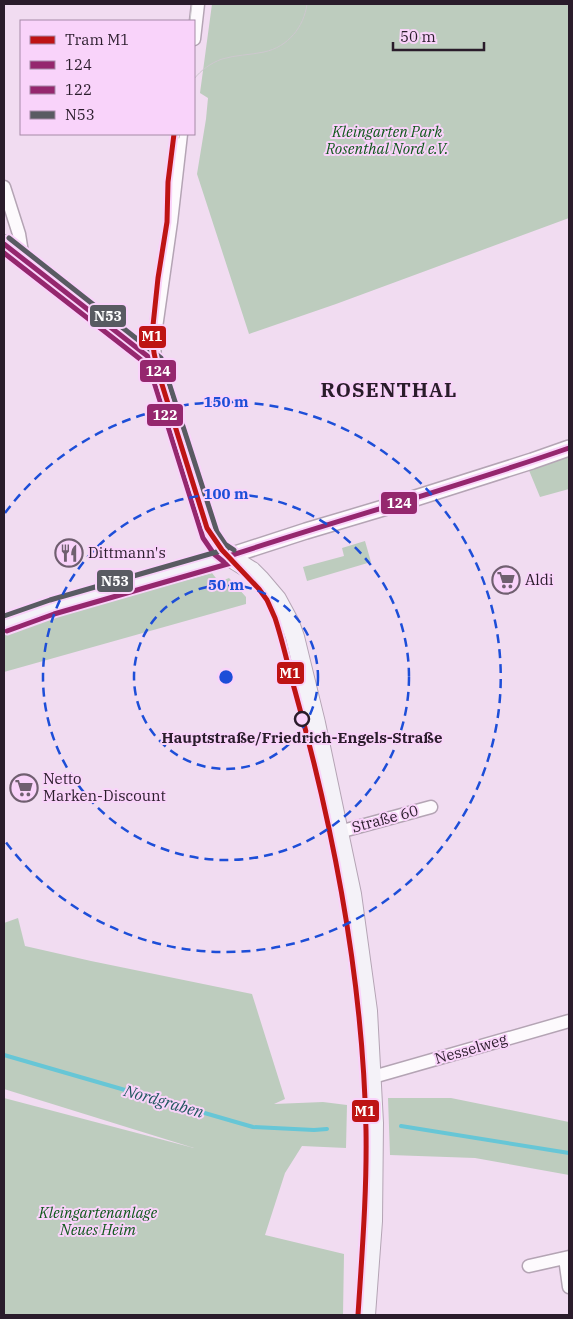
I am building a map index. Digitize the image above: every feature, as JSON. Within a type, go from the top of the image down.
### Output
[{"type":"main road","points":[[4,244],[155,362],[210,535],[221,551],[260,579],[277,599],[295,637],[316,723],[352,894],[369,1019],[375,1189],[366,1315]]},
{"type":"main road","points":[[4,624],[228,556]]},
{"type":"street","points":[[195,30],[198,4]]},
{"type":"street","points":[[155,362],[154,340],[171,227],[181,135]]},
{"type":"street","points":[[4,187],[19,234],[23,259]]},
{"type":"street","points":[[228,556],[391,506],[569,448]]},
{"type":"street","name":"Straße 60","points":[[339,832],[432,807]]},
{"type":"street","name":"Nesselweg","points":[[372,1078],[569,1021]]},
{"type":"street","points":[[529,1266],[567,1258],[569,1288]]},
{"type":"green space","name":"Kleingarten Park Rosenthal Nord e.V.","points":[[212,4],[569,4],[569,218],[249,334],[197,174],[208,98],[200,93]]},
{"type":"green space","points":[[569,454],[569,489],[540,497],[528,468]]},
{"type":"green space","points":[[365,541],[371,562],[307,581],[303,567],[344,556],[342,548]]},
{"type":"green space","points":[[212,573],[219,582],[229,578],[246,597],[246,604],[4,672],[4,632]]},
{"type":"green space","name":"Kleingartenanlage Neues Heim","points":[[18,918],[25,946],[252,994],[285,1099],[274,1104],[323,1102],[347,1105],[346,1148],[302,1146],[285,1173],[265,1235],[344,1254],[343,1315],[4,1315],[4,1098],[194,1148],[4,1089],[4,923]]},
{"type":"green space","points":[[388,1098],[451,1098],[569,1122],[569,1175],[475,1158],[390,1155]]},
{"type":"waterway","name":"Nordgraben","points":[[4,1055],[253,1127],[327,1129]]},
{"type":"waterway","name":"Nordgraben","points":[[401,1126],[569,1153]]},
{"type":"tram line","points":[[190,20],[192,4]]},
{"type":"tram line","points":[[195,78],[206,67],[222,59],[264,52],[280,46],[298,28],[307,4]]},
{"type":"tram line","name":"M1","points":[[174,135],[168,182],[167,222],[158,278],[152,335],[154,353],[159,375],[207,528],[222,550],[259,589],[267,600],[275,618],[323,799],[353,963],[364,1074],[366,1176],[358,1315]]},
{"type":"transit line","name":"N53","points":[[9,238],[161,358],[217,532],[225,544],[234,550]]},
{"type":"transit line","name":"124","points":[[4,244],[155,362],[210,535],[220,549],[229,556]]},
{"type":"transit line","name":"122","points":[[4,253],[149,366],[203,538],[214,554],[224,562]]},
{"type":"transit line","name":"124","points":[[229,556],[569,448]]},
{"type":"transit line","name":"N53","points":[[4,616],[50,600],[227,549]]},
{"type":"transit line","name":"122","points":[[7,631],[54,614],[231,563]]},
{"type":"place","name":"Dittmann's","points":[[69,553]]},
{"type":"place","name":"Aldi","points":[[506,580]]},
{"type":"place","name":"Hauptstraße/Friedrich-Engels-Straße","points":[[302,719]]},
{"type":"place","name":"Netto Marken-Discount","points":[[24,788]]},
{"type":"district","name":"ROSENTHAL","points":[[389,390]]}]
